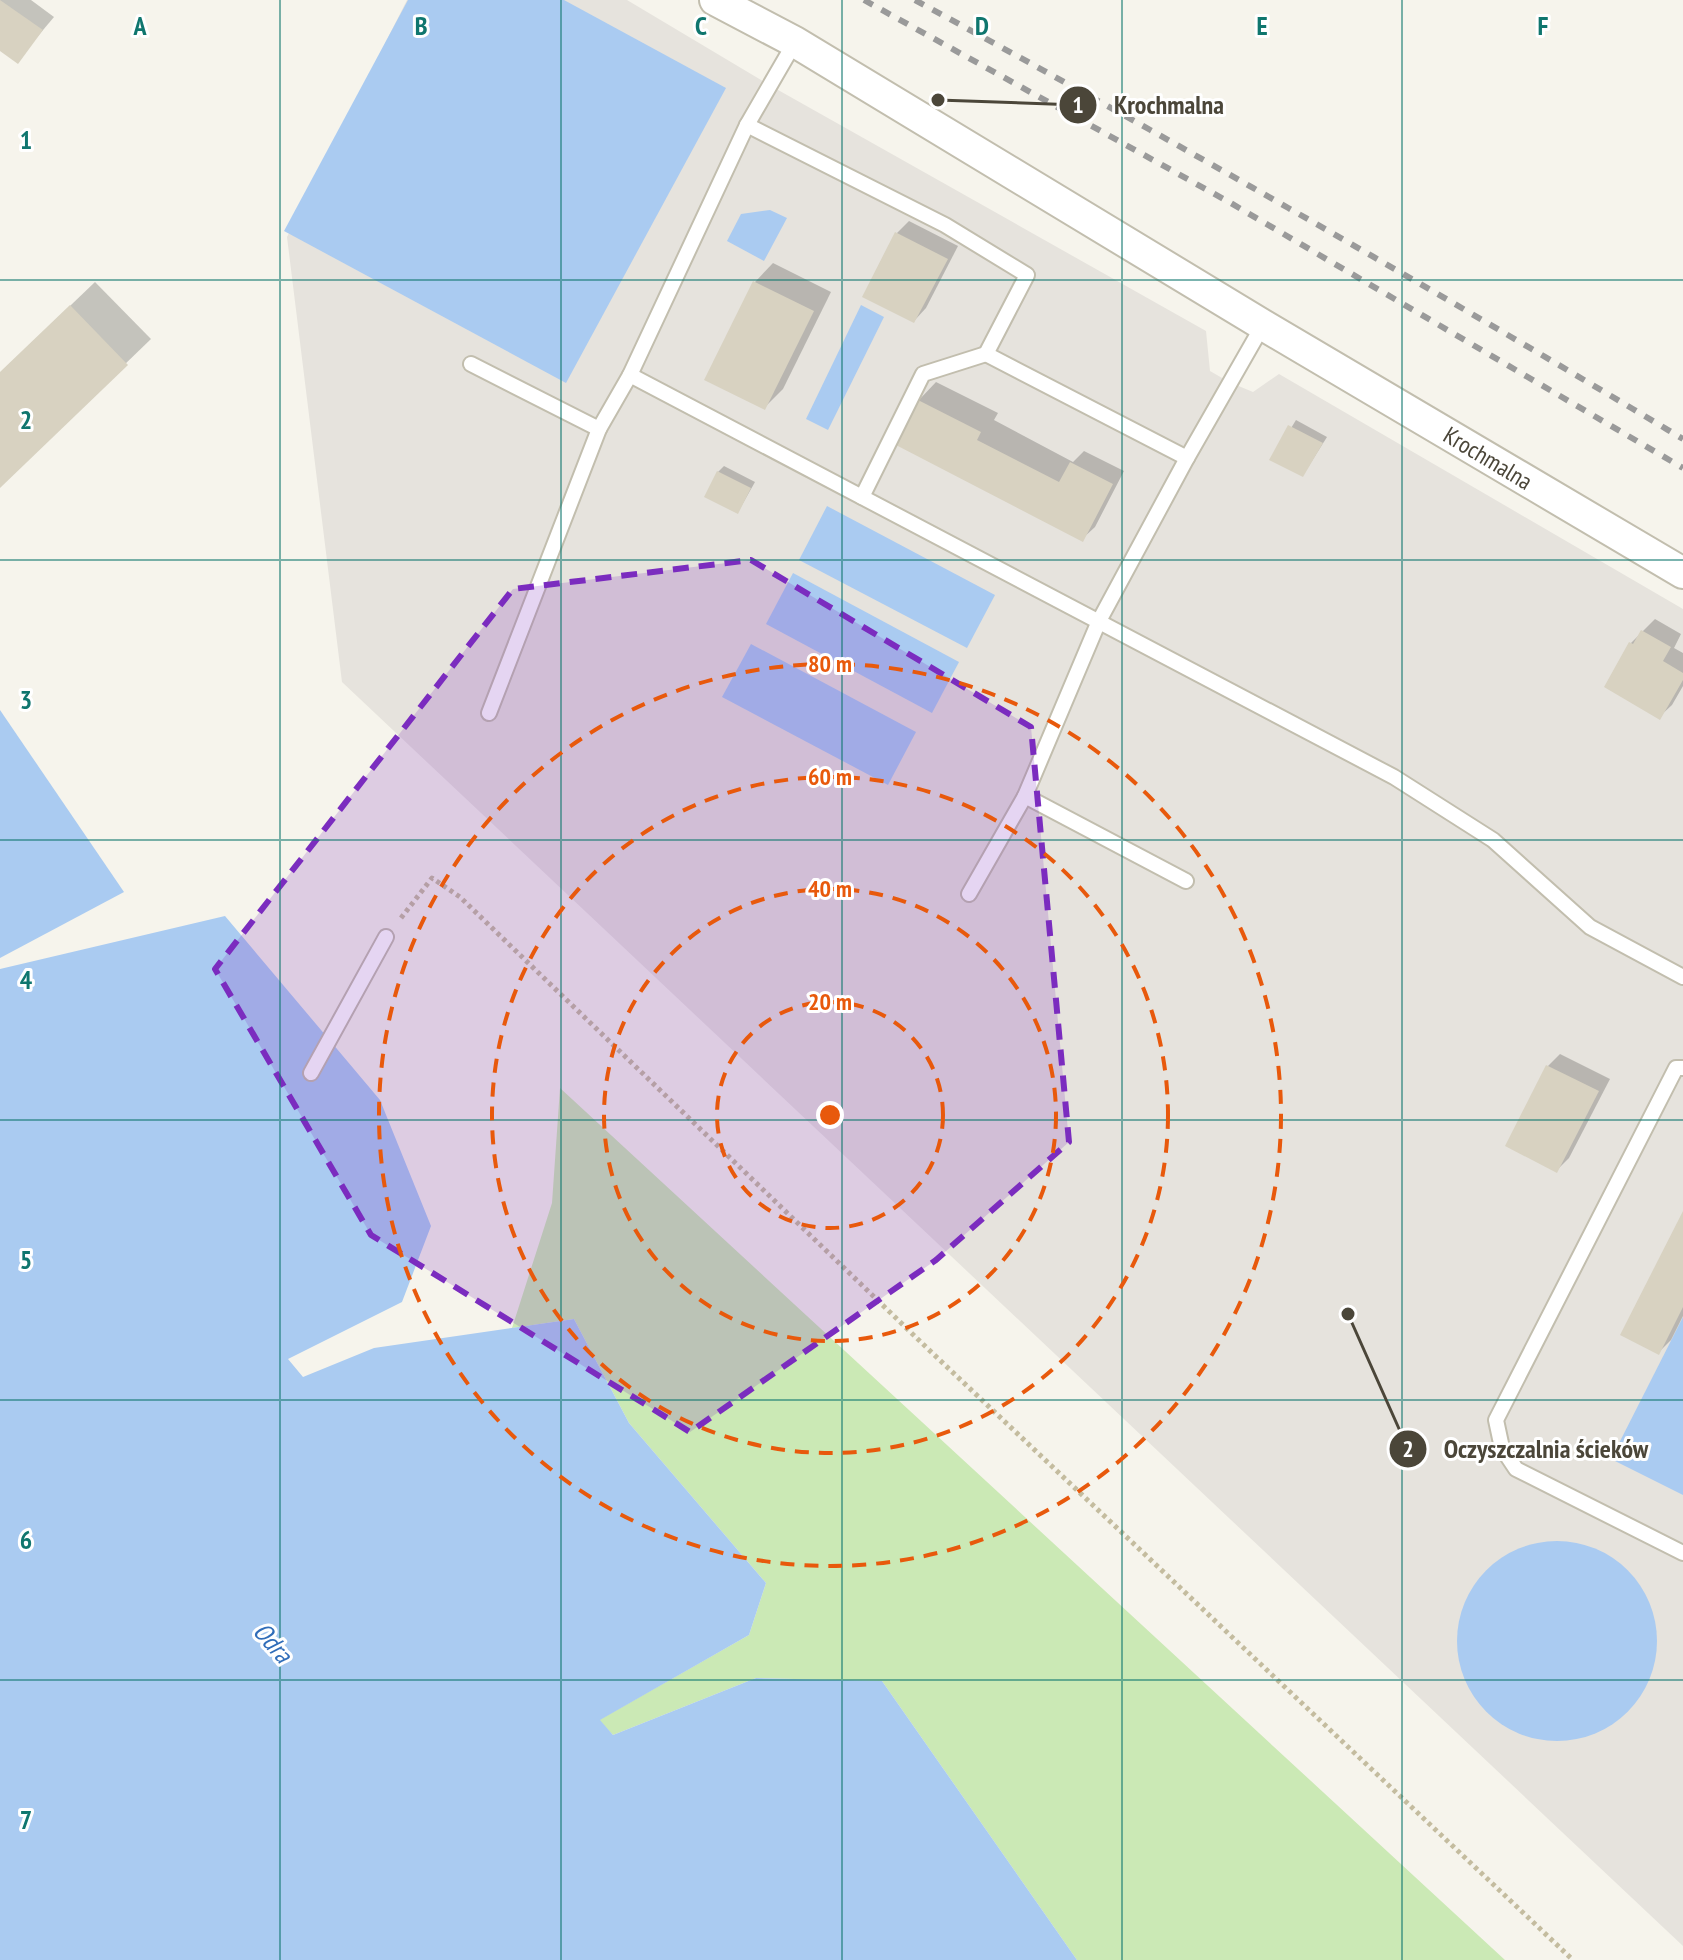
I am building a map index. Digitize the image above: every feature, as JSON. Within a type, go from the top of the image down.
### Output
[{"type":"street","name":"Krochmalna","points":[[715,0],[795,42],[1263,325],[1683,573]]},
{"type":"lane","points":[[489,713],[599,429],[630,375],[747,125],[795,42]]},
{"type":"lane","points":[[747,125],[945,225],[1027,275],[986,354],[923,374],[862,497]]},
{"type":"lane","points":[[969,894],[1025,796],[1099,621],[1263,325]]},
{"type":"lane","points":[[986,354],[1187,458]]},
{"type":"lane","points":[[471,364],[599,429]]},
{"type":"lane","points":[[630,375],[1394,777],[1493,840],[1590,927],[1683,977]]},
{"type":"lane","points":[[1025,796],[1186,881]]},
{"type":"lane","points":[[311,1073],[386,937]]},
{"type":"lane","points":[[1683,1068],[1676,1068],[1496,1420],[1502,1448],[1516,1469],[1683,1553]]},
{"type":"path","points":[[386,937],[432,878],[460,897],[926,1347],[1573,1960]]},
{"type":"highlighted area","points":[[751,560],[1031,727],[1069,1142],[936,1260],[690,1432],[371,1235],[215,969],[513,589]]},
{"type":"shaded area","points":[[407,0],[627,0],[771,86],[1206,331],[1210,371],[1229,382],[1253,392],[1279,374],[1683,609],[1683,1946],[342,682],[287,237]]},
{"type":"green space","points":[[560,1088],[1505,1960],[1077,1960],[882,1681],[756,1678],[613,1735],[599,1720],[749,1635],[766,1583],[629,1423],[574,1319],[512,1328],[552,1203]]},
{"type":"water","points":[[408,0],[564,0],[726,88],[566,383],[284,231]]},
{"type":"water","points":[[770,210],[787,218],[764,261],[727,241],[741,214]]},
{"type":"water","points":[[861,305],[884,317],[828,430],[806,419]]},
{"type":"water","points":[[827,506],[995,595],[967,648],[799,560]]},
{"type":"water","points":[[793,573],[959,662],[932,713],[766,624]]},
{"type":"water","points":[[751,644],[916,732],[888,785],[722,697]]},
{"type":"water","points":[[0,710],[124,892],[0,958]]},
{"type":"water","name":"Odra","points":[[225,916],[380,1100],[431,1226],[402,1302],[288,1359],[303,1377],[374,1348],[574,1319],[629,1423],[766,1583],[749,1635],[600,1720],[613,1735],[756,1678],[882,1681],[1077,1960],[0,1960],[0,969]]},
{"type":"water","points":[[1683,1317],[1683,1495],[1611,1459]]},
{"type":"water","points":[[1557,1541],[1595,1548],[1628,1570],[1650,1603],[1657,1641],[1650,1679],[1628,1712],[1595,1734],[1557,1741],[1519,1734],[1486,1712],[1464,1679],[1457,1641],[1464,1603],[1486,1570],[1519,1548]]},
{"type":"building","points":[[0,0],[43,30],[18,64],[0,51]]},
{"type":"building","points":[[895,232],[948,259],[914,323],[862,297]]},
{"type":"building","points":[[753,281],[814,311],[765,410],[704,380]]},
{"type":"building","points":[[70,305],[128,365],[0,488],[0,372]]},
{"type":"building","points":[[916,399],[981,432],[977,440],[1059,482],[1070,462],[1113,484],[1083,542],[894,444]]},
{"type":"building","points":[[1288,425],[1323,443],[1303,477],[1269,460]]},
{"type":"building","points":[[717,471],[751,488],[738,514],[704,497]]},
{"type":"building","points":[[1641,630],[1671,647],[1663,661],[1683,673],[1683,680],[1660,720],[1604,687],[1629,642],[1633,644]]},
{"type":"building","points":[[1546,1065],[1599,1091],[1557,1173],[1505,1146]]},
{"type":"building","points":[[1683,1211],[1683,1307],[1659,1355],[1620,1335]]},
{"type":"railway","points":[[864,0],[1229,202],[1683,468]]},
{"type":"railway","points":[[915,0],[1301,215],[1683,439]]},
{"type":"place","name":"Krochmalna","points":[[938,100]]},
{"type":"place","name":"Oczyszczalnia ścieków","points":[[1348,1314]]}]
